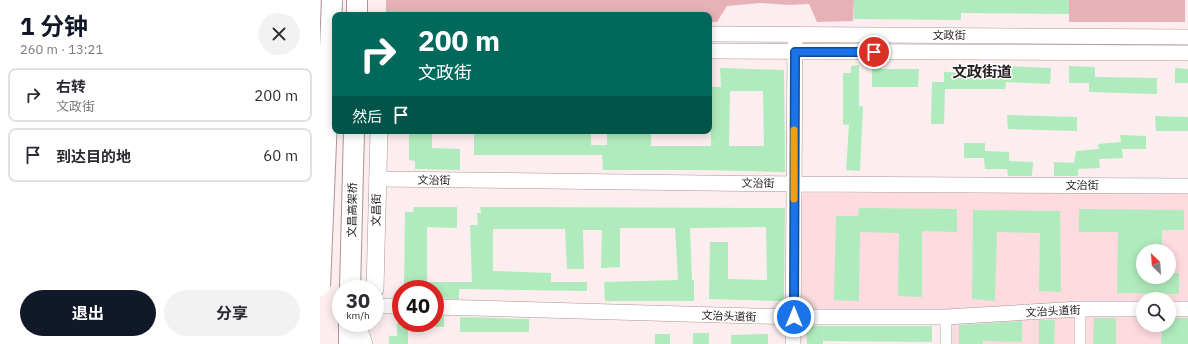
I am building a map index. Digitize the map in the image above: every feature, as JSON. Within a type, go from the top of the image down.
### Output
[{"type":"highway","points":[[320,286],[332,0]]},
{"type":"highway","points":[[357,0],[357,12]]},
{"type":"highway","name":"文昌高架桥","points":[[350,280],[354,134]]},
{"type":"highway","points":[[349,332],[349,344]]},
{"type":"main road","points":[[320,130],[332,130]]},
{"type":"main road","name":"文昌街","points":[[375,280],[379,139]]},
{"type":"main road","points":[[360,332],[365,344]]},
{"type":"main road","points":[[365,344],[368,332]]},
{"type":"street","points":[[320,30],[332,30]]},
{"type":"street","name":"文政街","points":[[712,34],[1188,37]]},
{"type":"street","points":[[793,344],[795,34]]},
{"type":"street","points":[[320,47],[332,47]]},
{"type":"street","name":"文政街","points":[[712,51],[1188,53]]},
{"type":"street","name":"文治街","points":[[377,179],[794,184],[1188,186]]},
{"type":"street","name":"文治头道街","points":[[444,307],[794,317],[946,317],[1080,310],[1136,309]]},
{"type":"street","points":[[1176,309],[1188,309]]},
{"type":"street","points":[[1080,310],[1080,344]]},
{"type":"street","points":[[946,317],[946,344]]},
{"type":"shaded area","points":[[386,0],[854,0],[853,21],[817,22],[809,4],[789,5],[761,3],[727,6],[717,22],[712,22],[712,12],[386,12]]},
{"type":"shaded area","points":[[1069,0],[1185,0],[1185,22],[1069,22]]},
{"type":"shaded area","points":[[802,193],[1188,193],[1188,344],[950,344],[951,311],[801,312]]},
{"type":"building","points":[[854,0],[1069,0],[1069,14],[961,13],[961,20],[854,19]]},
{"type":"building","points":[[859,65],[859,106],[863,106],[860,171],[846,170],[849,125],[843,124],[843,73],[851,73],[851,66]]},
{"type":"building","points":[[872,65],[881,65],[881,69],[919,69],[918,87],[872,87]]},
{"type":"building","points":[[1007,66],[1051,68],[1050,84],[1006,82],[1005,89],[945,89],[944,124],[931,124],[932,82],[944,82],[944,72],[1006,75]]},
{"type":"building","points":[[1069,66],[1095,67],[1095,77],[1157,78],[1157,94],[1089,92],[1089,83],[1069,83]]},
{"type":"building","points":[[720,68],[784,70],[785,172],[603,170],[602,155],[474,155],[474,134],[591,134],[591,145],[607,145],[607,134],[651,134],[651,146],[711,146],[712,87],[721,87]],"holes":[[[730,91],[763,91],[764,146],[729,146]]]},
{"type":"building","points":[[1175,68],[1188,69],[1188,83],[1175,83]]},
{"type":"building","points":[[1007,115],[1077,117],[1077,131],[1008,129]]},
{"type":"building","points":[[1155,116],[1188,117],[1188,131],[1156,131]]},
{"type":"building","points":[[409,134],[432,134],[432,148],[460,149],[460,170],[415,169],[415,161],[409,160]]},
{"type":"building","points":[[1120,135],[1146,136],[1146,149],[1122,149],[1123,158],[1099,159],[1100,168],[1078,169],[1078,176],[1054,176],[1054,162],[1074,163],[1076,151],[1099,149],[1098,144],[1121,142]]},
{"type":"building","points":[[964,143],[985,143],[985,151],[1009,152],[1009,161],[1033,162],[1032,176],[1008,176],[1007,169],[985,169],[984,158],[964,158]]},
{"type":"building","points":[[414,207],[457,207],[457,228],[427,227],[427,280],[404,280],[405,212],[413,212]]},
{"type":"building","points":[[480,207],[785,208],[783,301],[709,299],[710,242],[728,242],[728,279],[767,280],[766,227],[690,228],[694,301],[605,301],[604,282],[678,280],[675,228],[620,228],[620,267],[601,268],[602,230],[583,230],[584,269],[567,269],[565,229],[493,229],[493,271],[551,273],[551,282],[587,282],[587,291],[459,289],[459,299],[444,298],[444,282],[472,282],[470,225],[478,225],[477,213],[481,213]]},
{"type":"building","points":[[859,208],[957,209],[957,232],[922,231],[922,297],[898,296],[899,233],[860,232],[859,301],[834,300],[836,216],[858,216]]},
{"type":"building","points":[[1079,209],[1184,210],[1184,230],[1162,230],[1162,244],[1136,244],[1136,284],[1176,284],[1176,273],[1179,273],[1179,294],[1176,294],[1176,292],[1117,293],[1118,232],[1079,232]]},
{"type":"building","points":[[973,210],[1060,211],[1061,292],[1039,291],[1040,233],[997,232],[995,301],[972,299]]},
{"type":"building","points":[[460,317],[529,319],[529,332],[460,332]]},
{"type":"building","points":[[1094,318],[1116,318],[1116,344],[1093,344]]},
{"type":"building","points":[[1176,318],[1188,318],[1188,344],[1161,344],[1162,332],[1176,332]]},
{"type":"building","points":[[1039,320],[1055,320],[1054,344],[1039,344]]},
{"type":"building","points":[[1022,321],[1022,342],[983,341],[983,344],[959,344],[959,325]]},
{"type":"building","points":[[806,326],[932,326],[932,342],[823,341],[823,344],[807,344]]},
{"type":"building","points":[[397,332],[408,332],[408,344],[389,344],[389,336],[397,336]]},
{"type":"building","points":[[693,333],[709,333],[709,344],[693,344]]},
{"type":"building","points":[[655,334],[670,334],[670,344],[655,344]]},
{"type":"building","points":[[768,334],[768,344],[731,344],[731,335]]},
{"type":"slow traffic","points":[[794,130],[794,199]]},
{"type":"district","name":"文政街道","points":[[982,71]]},
{"type":"route","points":[[794,317],[795,52],[874,52]]}]
